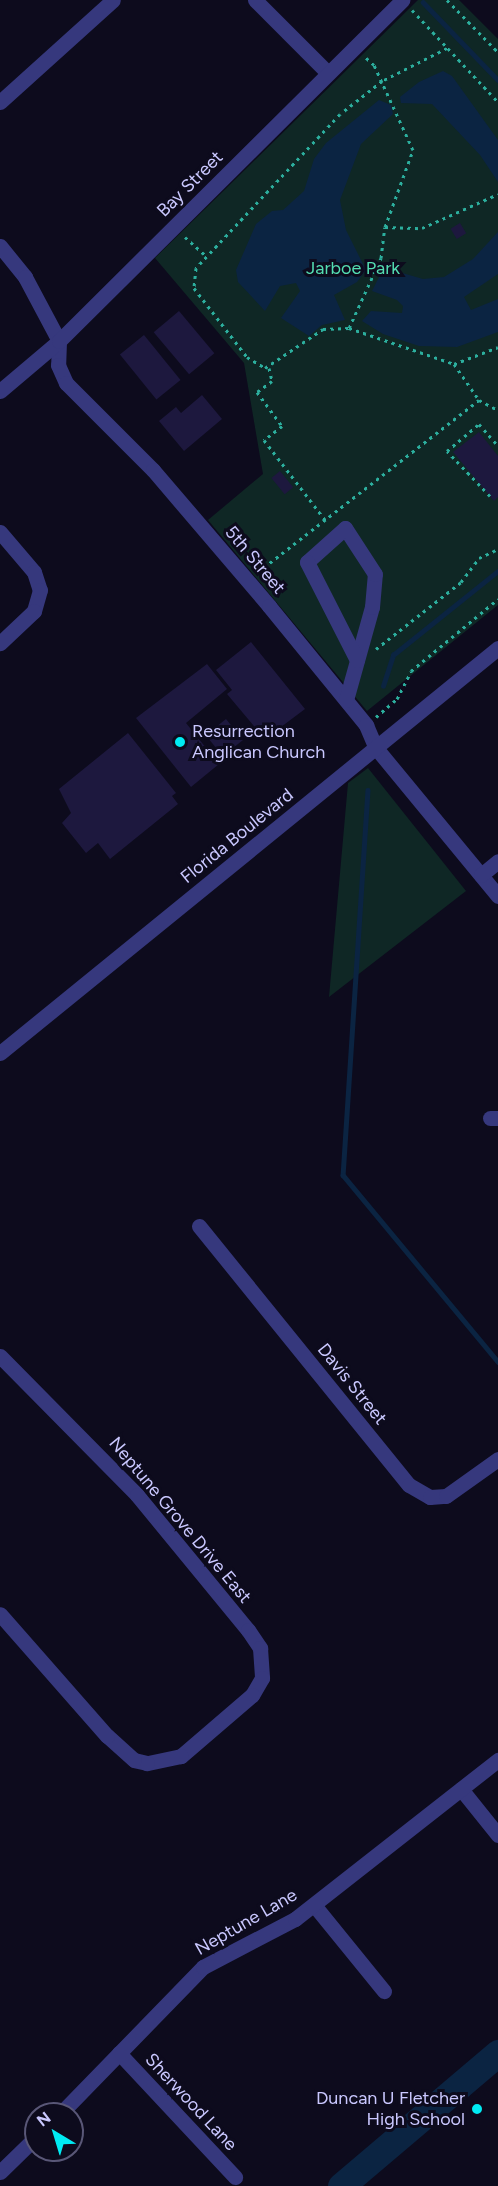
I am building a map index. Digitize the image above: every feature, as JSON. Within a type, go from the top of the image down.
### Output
[{"type":"street","points":[[0,102],[113,0]]},
{"type":"street","points":[[255,0],[328,73]]},
{"type":"street","name":"Bay Street","points":[[0,391],[59,340],[402,0]]},
{"type":"street","name":"5th Street","points":[[0,246],[25,277],[59,340],[58,365],[66,383],[153,470],[247,580],[366,725],[376,748],[498,896]]},
{"type":"street","points":[[346,700],[356,662],[375,574],[345,528],[307,562],[356,662]]},
{"type":"street","points":[[0,532],[34,572],[40,590],[34,611],[0,643]]},
{"type":"street","name":"Florida Boulevard","points":[[0,1053],[498,648]]},
{"type":"street","points":[[481,875],[498,861]]},
{"type":"street","name":"Davis Street","points":[[199,1226],[409,1485],[430,1497],[446,1496],[498,1459]]},
{"type":"street","name":"Neptune Grove Drive East","points":[[0,1356],[137,1495],[260,1648],[262,1670],[257,1689],[181,1756],[154,1763],[134,1760],[107,1736],[0,1614]]},
{"type":"street","name":"Neptune Lane","points":[[72,2102],[203,1967],[222,1954],[265,1937],[314,1905],[498,1760]]},
{"type":"street","points":[[461,1789],[498,1835]]},
{"type":"street","points":[[314,1905],[384,1991]]},
{"type":"street","name":"Sherwood Lane","points":[[119,2053],[234,2177]]},
{"type":"street","points":[[0,2172],[24,2149]]},
{"type":"path","points":[[409,0],[413,15],[498,102]]},
{"type":"path","points":[[447,0],[498,52]]},
{"type":"path","points":[[349,328],[381,258],[385,227],[413,150],[382,81],[355,47]]},
{"type":"path","points":[[269,368],[247,357],[194,288],[196,268],[340,114],[382,81],[447,48]]},
{"type":"path","points":[[385,227],[422,228],[498,194]]},
{"type":"path","points":[[175,227],[206,256]]},
{"type":"path","points":[[269,368],[323,329],[349,328],[454,364],[479,400],[498,410]]},
{"type":"path","points":[[454,364],[498,347]]},
{"type":"path","points":[[269,368],[272,381],[257,392],[282,426],[264,440],[326,521]]},
{"type":"path","points":[[247,580],[326,521],[479,400]]},
{"type":"path","points":[[490,496],[447,450],[479,424],[498,446]]},
{"type":"path","points":[[356,662],[461,582],[479,558],[498,549]]},
{"type":"path","points":[[366,725],[397,699],[411,671],[498,599]]},
{"type":"green space","name":"Jarboe Park","points":[[418,0],[459,0],[498,39],[498,605],[367,711],[208,520],[263,474],[244,363],[155,258]]},
{"type":"green space","points":[[368,768],[466,891],[329,997],[348,783]]},
{"type":"water","points":[[443,71],[452,76],[498,140],[498,182],[480,155],[432,104],[401,103],[400,97],[419,82]]},
{"type":"water","points":[[379,100],[391,105],[393,114],[361,144],[340,200],[346,230],[366,270],[357,282],[334,295],[345,320],[322,325],[309,336],[281,318],[300,291],[296,283],[280,286],[265,311],[238,282],[236,270],[256,224],[272,211],[283,210],[304,191],[314,159],[326,143]]},
{"type":"water","points":[[498,232],[498,274],[464,297],[471,310],[498,299],[498,332],[457,347],[419,346],[383,334],[362,321],[371,311],[402,313],[403,306],[397,300],[372,291],[380,275],[392,270],[423,279],[444,277],[473,259]]},
{"type":"building","points":[[460,223],[466,233],[457,239],[451,229]]},
{"type":"building","points":[[179,311],[214,353],[189,374],[154,332]]},
{"type":"building","points":[[144,335],[181,380],[156,400],[120,355]]},
{"type":"building","points":[[202,395],[222,419],[184,451],[159,421],[176,407],[181,413]]},
{"type":"building","points":[[479,432],[498,456],[498,497],[494,501],[453,452]]},
{"type":"building","points":[[280,471],[293,487],[285,494],[271,478]]},
{"type":"building","points":[[251,642],[305,709],[269,736],[262,728],[259,732],[227,694],[232,690],[216,670]]},
{"type":"building","points":[[207,664],[227,689],[186,723],[219,764],[191,787],[136,718]]},
{"type":"building","points":[[226,719],[243,740],[223,756],[206,735]]},
{"type":"building","points":[[128,733],[176,793],[172,796],[178,804],[110,859],[98,843],[86,853],[62,823],[71,813],[59,789]]},
{"type":"waterway","points":[[423,2],[498,80]]},
{"type":"waterway","points":[[383,686],[393,655],[498,571]]},
{"type":"waterway","points":[[368,790],[343,1175],[498,1362]]},
{"type":"waterway","points":[[341,2186],[498,2053]]},
{"type":"place","name":"Resurrection Anglican Church","points":[[180,742]]},
{"type":"place","name":"Duncan U Fletcher High School","points":[[477,2109]]}]
